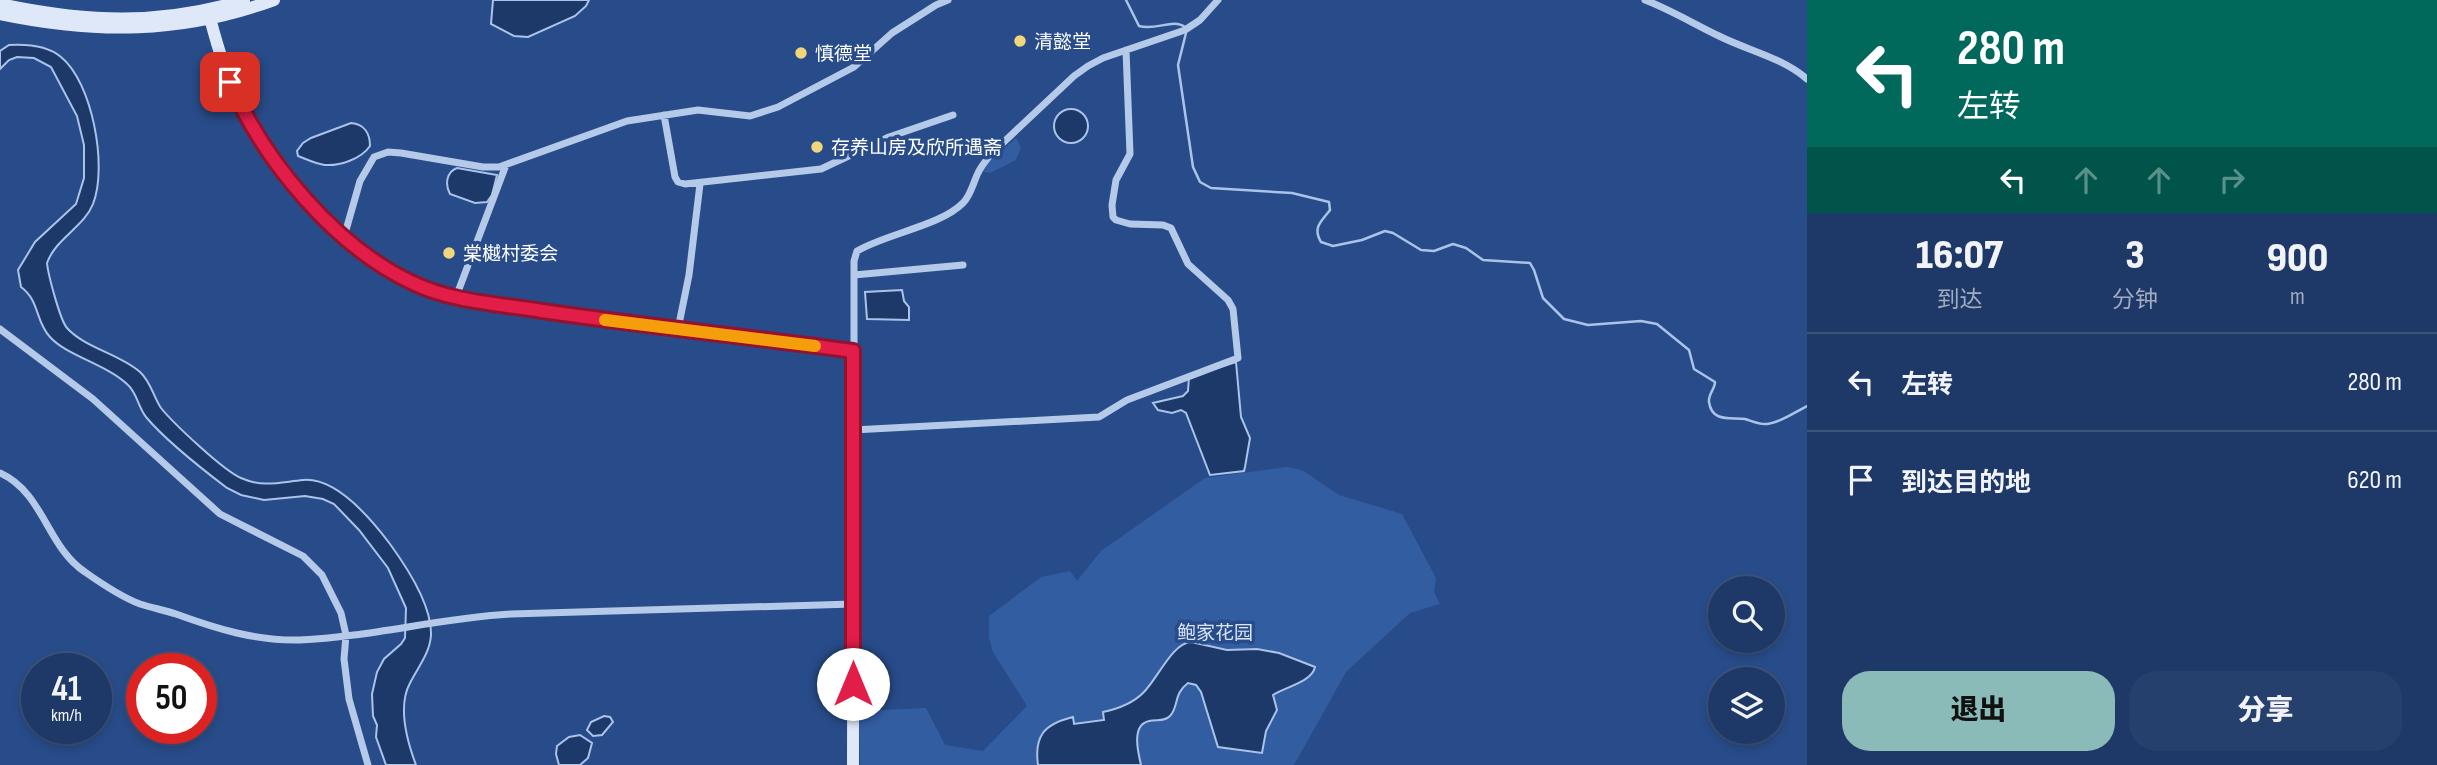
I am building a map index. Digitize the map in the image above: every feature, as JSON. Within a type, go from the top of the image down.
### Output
[{"type":"main road","points":[[0,4],[58,16],[114,20],[197,11],[244,0]]},
{"type":"main road","points":[[0,13],[57,25],[93,29],[146,27],[210,18],[274,0]]},
{"type":"main road","points":[[210,18],[230,82],[255,130],[290,180],[344,237],[402,278],[424,289],[456,297],[582,317],[853,351],[853,765]]},
{"type":"street","points":[[344,237],[362,175],[374,157],[388,152],[499,167],[627,121],[698,110],[750,116],[778,107],[854,67],[892,33],[948,0]]},
{"type":"street","points":[[853,351],[854,256],[857,251],[872,242],[938,219],[953,211],[966,200],[980,169],[990,155],[1074,76],[1098,61],[1185,30],[1206,15],[1218,0]]},
{"type":"street","points":[[1645,0],[1721,37],[1783,62],[1807,79]]},
{"type":"street","points":[[853,430],[1099,417],[1127,400],[1238,358],[1233,309],[1228,300],[1188,264],[1171,228],[1163,225],[1130,225],[1113,217],[1116,180],[1130,154],[1126,50]]},
{"type":"street","points":[[664,115],[675,177],[680,183],[700,184],[821,169],[890,137],[953,115]]},
{"type":"street","points":[[456,297],[506,165]]},
{"type":"street","points":[[678,329],[689,275],[700,184]]},
{"type":"street","points":[[854,275],[963,265]]},
{"type":"street","points":[[0,329],[93,399],[220,514],[294,551],[310,562],[326,581],[341,613],[345,635],[346,681],[368,765]]},
{"type":"street","points":[[0,473],[14,481],[33,499],[59,545],[75,565],[111,589],[138,603],[220,630],[249,636],[297,640],[511,614],[853,604]]},
{"type":"green space","points":[[1016,138],[1021,148],[1016,160],[990,173],[983,172],[991,160]]},
{"type":"green space","name":"鲍家花园","points":[[1286,467],[1302,470],[1339,495],[1402,514],[1436,578],[1434,592],[1440,604],[1410,613],[1346,672],[1294,765],[860,765],[860,711],[926,708],[945,745],[983,751],[1027,706],[993,652],[989,638],[989,616],[1041,577],[1070,571],[1077,581],[1101,551],[1205,478]]},
{"type":"shaded area","points":[[493,0],[589,0],[575,16],[528,37],[514,36],[491,24]]},
{"type":"shaded area","points":[[9,45],[36,46],[61,57],[81,85],[94,126],[99,169],[93,204],[83,219],[57,246],[47,263],[64,323],[83,341],[123,360],[140,372],[167,415],[233,474],[257,483],[303,480],[328,485],[352,502],[382,534],[417,587],[430,624],[428,648],[406,692],[404,703],[407,735],[416,765],[386,765],[376,737],[377,725],[373,716],[372,694],[377,672],[384,659],[405,638],[406,608],[388,568],[359,530],[334,504],[323,499],[305,496],[264,500],[241,495],[227,488],[154,426],[143,413],[128,385],[109,371],[66,350],[45,331],[35,305],[21,287],[18,270],[35,242],[76,204],[84,178],[84,145],[77,116],[51,67],[34,58],[17,57],[9,60],[0,69],[0,51]]},
{"type":"shaded area","points":[[1071,109],[1083,114],[1088,126],[1083,138],[1071,143],[1059,138],[1054,126],[1059,114]]},
{"type":"shaded area","points":[[351,123],[363,127],[369,137],[370,146],[361,155],[350,161],[331,165],[318,164],[298,156],[297,151],[311,138]]},
{"type":"shaded area","points":[[457,168],[497,175],[492,195],[487,202],[475,203],[450,194],[447,179]]},
{"type":"shaded area","points":[[902,290],[904,301],[909,307],[909,320],[867,319],[865,292]]},
{"type":"shaded area","points":[[1236,362],[1241,417],[1250,438],[1245,467],[1244,471],[1210,475],[1186,413],[1181,410],[1172,413],[1158,410],[1153,403],[1183,396],[1188,391],[1189,377]]},
{"type":"shaded area","points":[[1191,642],[1227,650],[1257,649],[1279,653],[1315,667],[1309,677],[1273,695],[1277,710],[1266,731],[1262,753],[1218,747],[1201,692],[1196,685],[1188,683],[1180,692],[1168,718],[1149,721],[1140,728],[1137,740],[1141,765],[1038,765],[1038,746],[1048,728],[1073,717],[1074,724],[1104,720],[1103,712],[1124,706],[1139,697],[1171,655],[1184,644]]},
{"type":"shaded area","points":[[604,716],[610,717],[613,722],[602,735],[593,736],[587,730],[591,722]]},
{"type":"shaded area","points":[[580,735],[592,743],[588,758],[580,765],[559,765],[557,746],[569,737]]},
{"type":"waterway","points":[[1126,0],[1139,26],[1175,24],[1185,27]]},
{"type":"waterway","points":[[1186,33],[1178,65],[1193,167],[1200,182],[1211,188],[1292,193],[1329,202],[1330,210],[1319,224],[1317,232],[1321,242],[1333,246],[1362,240],[1385,231],[1421,250],[1434,251],[1453,244],[1466,248],[1483,260],[1530,263],[1543,298],[1564,319],[1588,325],[1641,321],[1657,324],[1689,350],[1694,369],[1715,382],[1709,402],[1711,409],[1718,416],[1767,424],[1807,406]]},
{"type":"slow traffic","points":[[605,320],[815,346]]},
{"type":"place","name":"清懿堂","points":[[1020,41]]},
{"type":"place","name":"慎德堂","points":[[801,53]]},
{"type":"place","name":"存养山房及欣所遇斋","points":[[817,147]]},
{"type":"place","name":"棠樾村委会","points":[[449,253]]},
{"type":"route","points":[[230,82],[243,111],[267,148],[290,180],[326,219],[352,244],[378,263],[424,289],[456,297],[582,317],[853,351],[853,684]]}]
